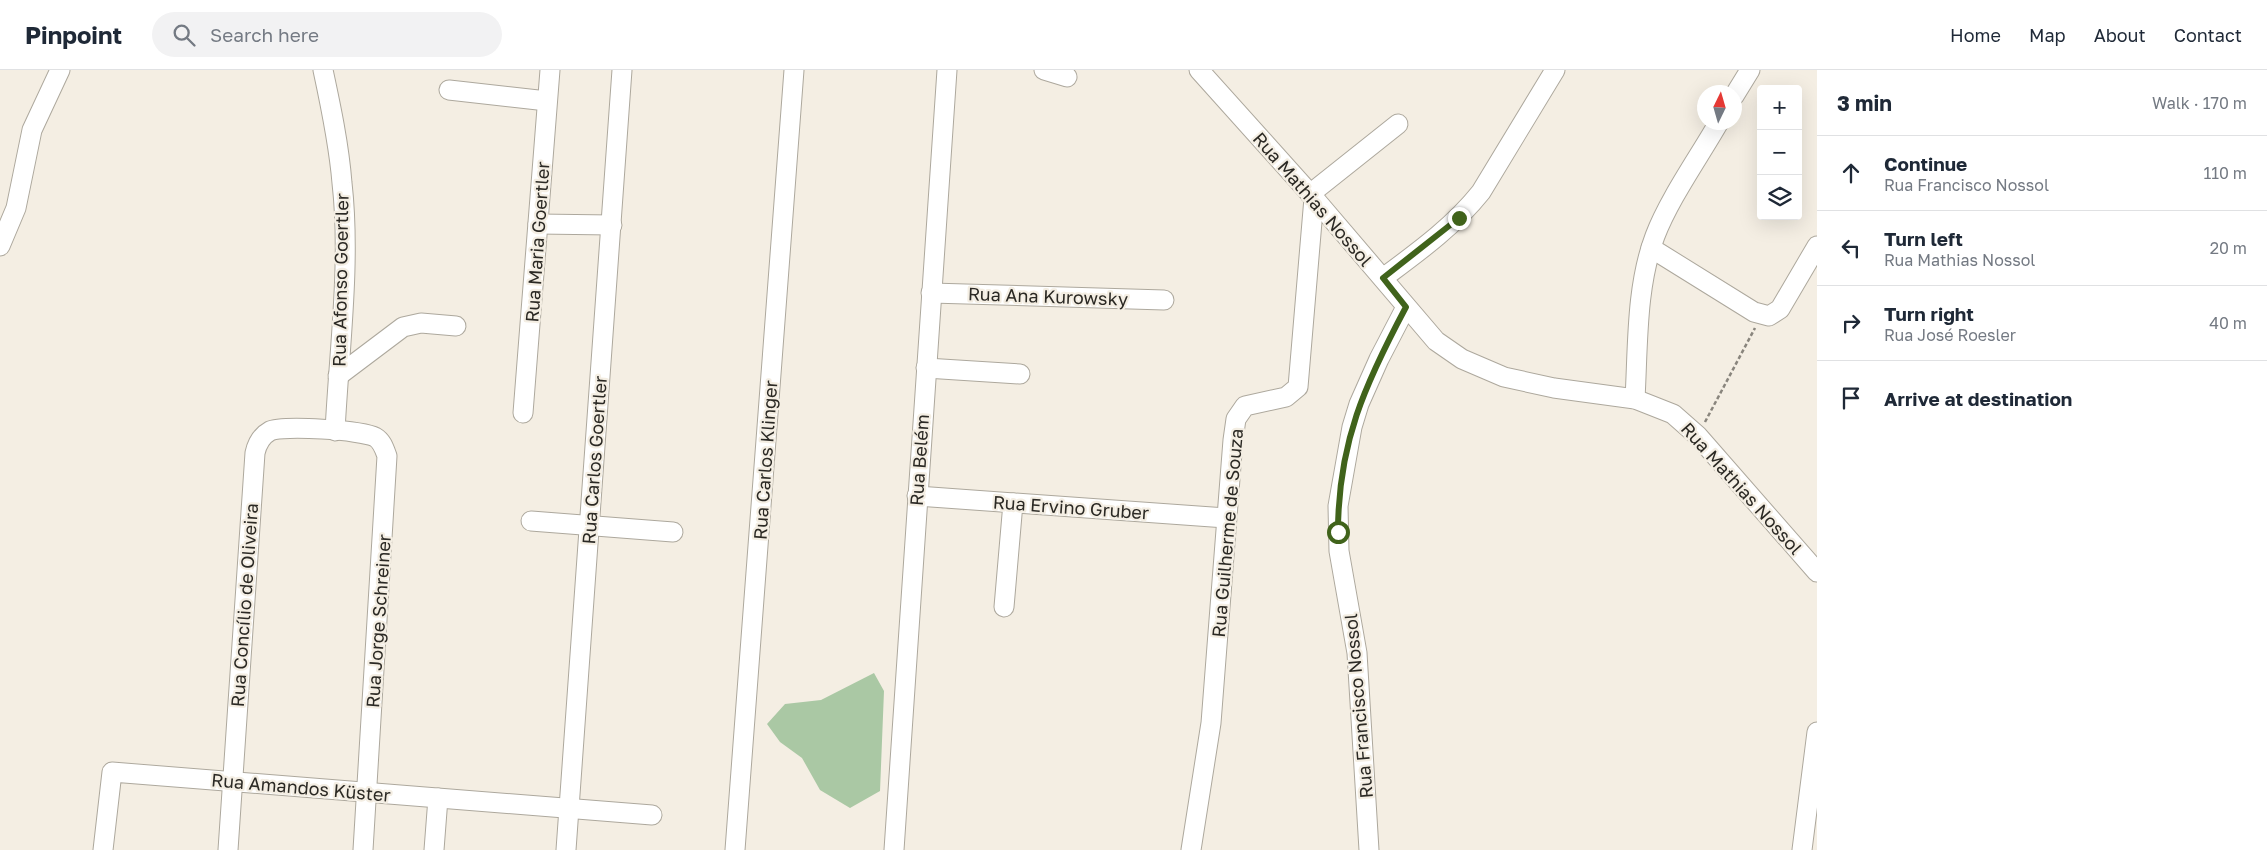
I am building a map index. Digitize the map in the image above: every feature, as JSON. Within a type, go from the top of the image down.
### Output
[{"type":"street","points":[[0,246],[16,208],[32,130],[60,70]]},
{"type":"street","name":"Rua Afonso Goertler","points":[[323,70],[343,184],[345,244],[335,431]]},
{"type":"street","name":"Rua Maria Goertler","points":[[523,413],[550,70]]},
{"type":"street","name":"Rua Carlos Goertler","points":[[566,850],[622,70]]},
{"type":"street","name":"Rua Carlos Klinger","points":[[735,850],[794,70]]},
{"type":"street","name":"Rua Belém","points":[[894,850],[947,70]]},
{"type":"street","points":[[1044,70],[1067,76]]},
{"type":"street","name":"Rua Mathias Nossol","points":[[1198,70],[1312,196],[1436,341],[1462,359],[1504,377],[1538,385],[1635,398],[1673,414],[1698,436],[1817,572]]},
{"type":"street","points":[[1383,278],[1445,231],[1470,206],[1493,174],[1555,70]]},
{"type":"street","points":[[1741,85],[1750,70]]},
{"type":"street","points":[[449,90],[548,101]]},
{"type":"street","points":[[1312,196],[1398,124]]},
{"type":"street","points":[[1635,398],[1642,300],[1651,248],[1662,220],[1714,130]]},
{"type":"street","name":"Rua Guilherme de Souza","points":[[1192,850],[1211,723],[1233,440],[1239,413],[1250,403],[1286,397],[1298,387],[1312,196]]},
{"type":"street","points":[[538,224],[612,225]]},
{"type":"street","points":[[1651,248],[1762,316],[1769,316],[1780,309],[1817,246]]},
{"type":"street","name":"Rua Ana Kurowsky","points":[[931,293],[1164,300]]},
{"type":"street","name":"Rua Francisco Nossol","points":[[1369,850],[1357,653],[1339,550],[1338,506],[1350,435],[1359,404],[1379,358],[1406,307]]},
{"type":"street","points":[[338,376],[403,327],[421,323],[456,326]]},
{"type":"street","points":[[926,368],[1020,374]]},
{"type":"street","name":"Rua Concílio de Oliveira","points":[[228,850],[257,445],[270,431],[279,429],[335,431]]},
{"type":"street","name":"Rua Jorge Schreiner","points":[[335,431],[375,437],[381,442],[387,456],[363,850]]},
{"type":"street","name":"Rua Ervino Gruber","points":[[917,496],[1226,518]]},
{"type":"street","points":[[1004,607],[1013,503]]},
{"type":"street","points":[[530,521],[674,532]]},
{"type":"street","points":[[1802,850],[1816,740]]},
{"type":"street","name":"Rua Amandos Küster","points":[[103,850],[112,772],[652,815]]},
{"type":"street","points":[[434,850],[438,798]]},
{"type":"path","points":[[1698,436],[1762,316]]},
{"type":"green space","points":[[874,673],[884,691],[880,791],[850,808],[820,790],[802,758],[780,742],[767,724],[785,704],[821,700]]},
{"type":"route","points":[[1338,532],[1341,477],[1352,427],[1359,404],[1379,358],[1406,307],[1383,278],[1445,231],[1459,218]]}]
